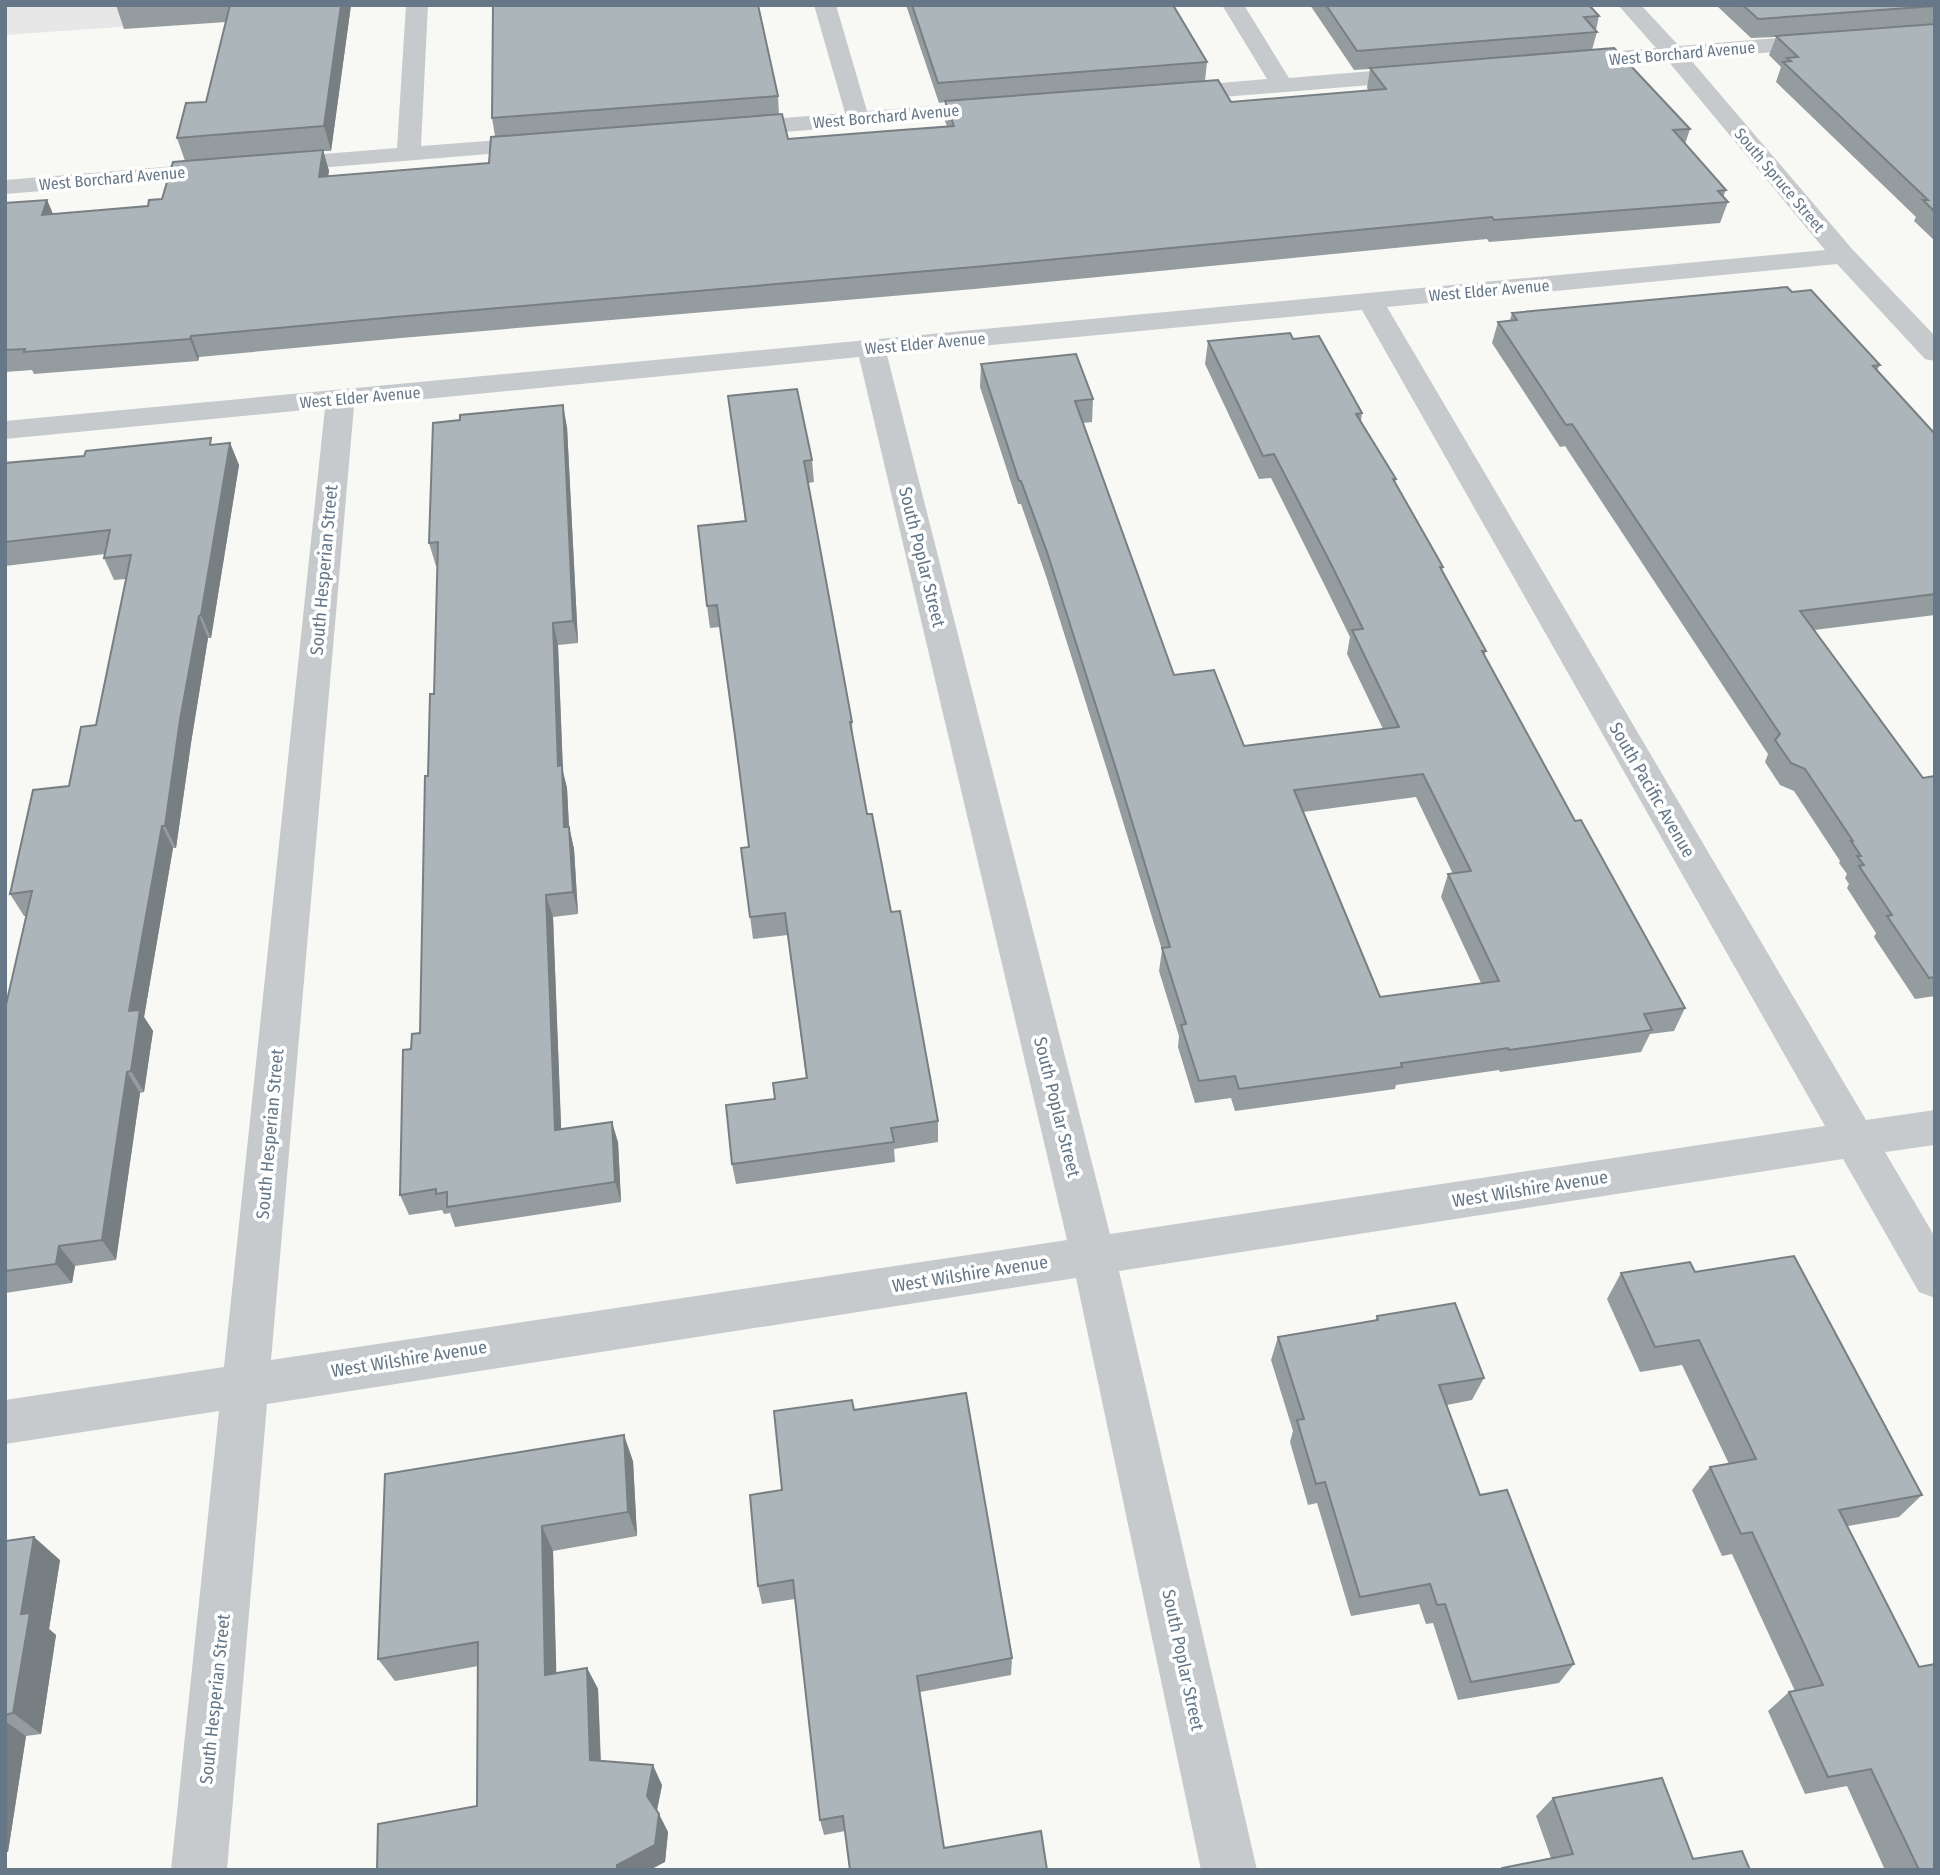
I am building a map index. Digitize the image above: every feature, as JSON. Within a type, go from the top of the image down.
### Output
[{"type":"street","points":[[409,155],[417,5]]},
{"type":"street","points":[[825,5],[858,119]]},
{"type":"street","points":[[1233,5],[1282,85]]},
{"type":"street","name":"South Spruce Street","points":[[1629,5],[1674,54],[1844,256],[1935,353]]},
{"type":"street","name":"West Borchard Avenue","points":[[1552,63],[1852,39]]},
{"type":"street","points":[[1145,96],[1444,72]]},
{"type":"street","name":"West Borchard Avenue","points":[[708,131],[1022,106]]},
{"type":"street","name":"West Borchard Avenue","points":[[5,187],[559,143]]},
{"type":"street","name":"West Elder Avenue","points":[[5,430],[1844,256]]},
{"type":"street","name":"South Pacific Avenue","points":[[1370,301],[1935,1278]]},
{"type":"street","name":"South Poplar Street","points":[[872,348],[1093,1255],[1229,1870]]},
{"type":"street","name":"South Hesperian Street","points":[[199,1870],[340,399]]},
{"type":"street","name":"West Wilshire Avenue","points":[[5,1422],[1935,1127]]},
{"type":"shaded area","points":[[5,5],[221,5],[217,20],[5,35]]},
{"type":"building","points":[[230,5],[341,5],[324,126],[177,138],[186,103],[206,102]]},
{"type":"building","points":[[493,5],[758,5],[778,96],[492,118]]},
{"type":"building","points":[[912,5],[1173,5],[1207,62],[938,83]]},
{"type":"building","points":[[1326,5],[1589,5],[1599,16],[1584,17],[1597,32],[1357,51]]},
{"type":"building","points":[[1743,5],[1935,5],[1935,6],[1758,19]]},
{"type":"building","points":[[1935,24],[1935,212],[1923,200],[1928,200],[1783,62],[1791,61],[1787,58],[1798,57],[1776,36]]},
{"type":"building","points":[[1614,48],[1690,129],[1673,130],[1726,190],[1718,191],[1728,202],[1494,220],[1492,217],[974,267],[191,336],[190,339],[24,352],[25,349],[5,350],[5,203],[47,200],[42,215],[148,206],[149,200],[162,199],[173,162],[323,150],[319,177],[489,163],[491,137],[782,114],[788,139],[954,126],[945,101],[1218,80],[1231,102],[1386,89],[1370,68]]},
{"type":"building","points":[[1787,287],[1792,292],[1811,290],[1880,365],[1873,366],[1935,434],[1935,594],[1800,611],[1923,778],[1935,776],[1935,977],[1929,978],[1887,916],[1892,915],[1859,866],[1864,865],[1857,856],[1861,856],[1853,841],[1805,769],[1791,763],[1775,740],[1780,734],[1572,424],[1566,425],[1498,322],[1517,320],[1512,313]]},
{"type":"building","points":[[1290,333],[1293,339],[1319,336],[1362,413],[1356,414],[1396,479],[1393,479],[1443,567],[1440,567],[1486,651],[1482,651],[1575,821],[1581,820],[1685,1008],[1644,1014],[1652,1030],[1401,1063],[1402,1067],[1239,1089],[1235,1076],[1199,1081],[1181,1025],[1186,1024],[1162,948],[1170,947],[1116,769],[1047,552],[1019,481],[981,364],[1076,354],[1093,399],[1075,401],[1174,675],[1214,670],[1244,746],[1399,727],[1352,630],[1363,629],[1331,564],[1274,454],[1263,456],[1208,341]],"holes":[[[1423,774],[1471,871],[1448,874],[1499,981],[1380,997],[1294,790]]]},
{"type":"building","points":[[797,389],[812,460],[804,461],[867,814],[872,814],[891,912],[900,911],[938,1121],[891,1128],[894,1142],[732,1164],[726,1105],[775,1099],[773,1083],[807,1078],[785,913],[750,917],[741,848],[749,847],[735,736],[717,605],[707,606],[698,526],[746,521],[728,396]]},
{"type":"building","points":[[563,405],[573,621],[553,623],[558,766],[562,765],[564,827],[569,827],[573,892],[546,895],[555,1130],[612,1122],[615,1182],[447,1207],[447,1192],[436,1194],[436,1189],[400,1195],[403,1050],[411,1049],[412,1034],[420,1033],[425,776],[428,776],[430,694],[434,694],[438,542],[429,543],[433,423],[460,420],[460,415]]},
{"type":"building","points":[[211,438],[210,445],[230,443],[180,720],[165,826],[162,826],[129,1011],[140,1010],[131,1071],[127,1072],[102,1240],[59,1246],[56,1264],[5,1271],[5,1009],[32,891],[10,894],[33,790],[69,786],[81,727],[96,725],[131,555],[104,558],[110,530],[5,542],[5,463],[84,456],[86,451]]},
{"type":"building","points":[[1794,1256],[1922,1495],[1839,1510],[1919,1667],[1935,1664],[1935,1870],[1919,1870],[1871,1769],[1828,1777],[1789,1692],[1823,1685],[1752,1532],[1741,1534],[1710,1467],[1756,1459],[1699,1340],[1655,1347],[1621,1273],[1690,1262],[1695,1272]]},
{"type":"building","points":[[1455,1303],[1484,1378],[1439,1385],[1480,1495],[1507,1490],[1574,1664],[1471,1682],[1445,1604],[1437,1605],[1430,1584],[1360,1597],[1325,1482],[1316,1484],[1297,1420],[1304,1419],[1278,1337],[1378,1320],[1377,1316]]},
{"type":"building","points":[[966,1393],[1012,1658],[917,1676],[944,1848],[1041,1831],[1047,1870],[850,1870],[843,1816],[820,1820],[793,1580],[758,1586],[750,1495],[782,1490],[774,1411],[852,1400],[854,1410]]},
{"type":"building","points":[[624,1435],[628,1512],[542,1526],[545,1675],[587,1668],[590,1760],[653,1765],[647,1796],[659,1814],[655,1845],[617,1865],[617,1870],[377,1870],[378,1824],[477,1806],[478,1642],[378,1659],[385,1474]]},
{"type":"building","points":[[34,1537],[21,1614],[30,1613],[13,1713],[5,1715],[5,1541]]},
{"type":"building","points":[[1662,1778],[1693,1859],[1742,1851],[1750,1870],[1502,1870],[1573,1854],[1553,1798]]}]
